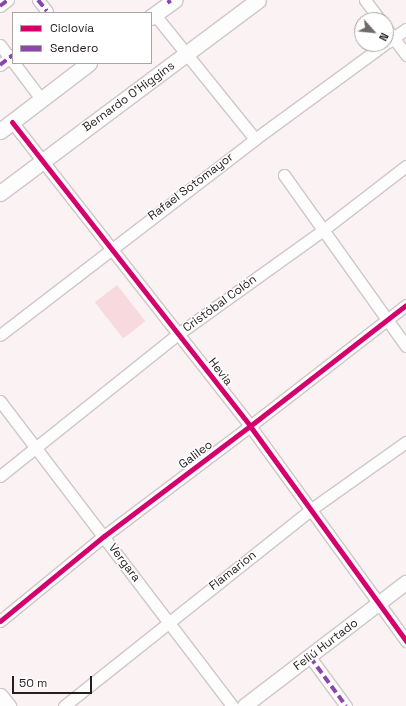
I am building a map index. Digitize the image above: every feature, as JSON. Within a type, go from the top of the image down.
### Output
[{"type":"main road","name":"Bernardo O'Higgins","points":[[0,193],[42,160],[187,55],[258,0]]},
{"type":"main road","points":[[153,16],[170,1]]},
{"type":"main road","points":[[0,131],[88,64]]},
{"type":"main road","points":[[0,696],[8,706]]},
{"type":"street","points":[[0,6],[8,0]]},
{"type":"street","points":[[38,0],[47,11]]},
{"type":"street","points":[[365,0],[374,12]]},
{"type":"street","points":[[153,16],[187,55],[255,139]]},
{"type":"street","name":"Rafael Sotomayor","points":[[394,38],[406,29]]},
{"type":"street","points":[[0,45],[12,59],[0,65]]},
{"type":"street","points":[[394,46],[406,55]]},
{"type":"street","name":"Rafael Sotomayor","points":[[0,335],[111,248],[255,139],[374,52]]},
{"type":"street","points":[[16,64],[41,99]]},
{"type":"street","name":"Hevia","points":[[12,122],[250,426],[406,641]]},
{"type":"street","name":"Cristóbal Colón","points":[[0,476],[35,446],[178,334],[322,230],[406,166]]},
{"type":"street","points":[[284,175],[406,346]]},
{"type":"street","name":"Galileo","points":[[0,621],[104,536],[250,426],[406,305]]},
{"type":"street","name":"Vergara","points":[[0,401],[232,706]]},
{"type":"street","name":"Flamarion","points":[[64,706],[310,510],[406,442]]},
{"type":"street","name":"Feliú Hurtado","points":[[245,706],[406,584]]},
{"type":"street","points":[[310,656],[346,706]]},
{"type":"shaded area","points":[[117,285],[145,321],[123,338],[95,302]]},
{"type":"marked path","points":[[0,6],[8,0]]},
{"type":"marked path","points":[[38,0],[47,11]]},
{"type":"marked path","points":[[0,65],[12,56]]},
{"type":"marked path","points":[[310,657],[346,706]]},
{"type":"cycle path","points":[[12,122],[250,426],[406,641]]},
{"type":"cycle path","points":[[0,621],[104,536],[250,426],[406,305]]}]
